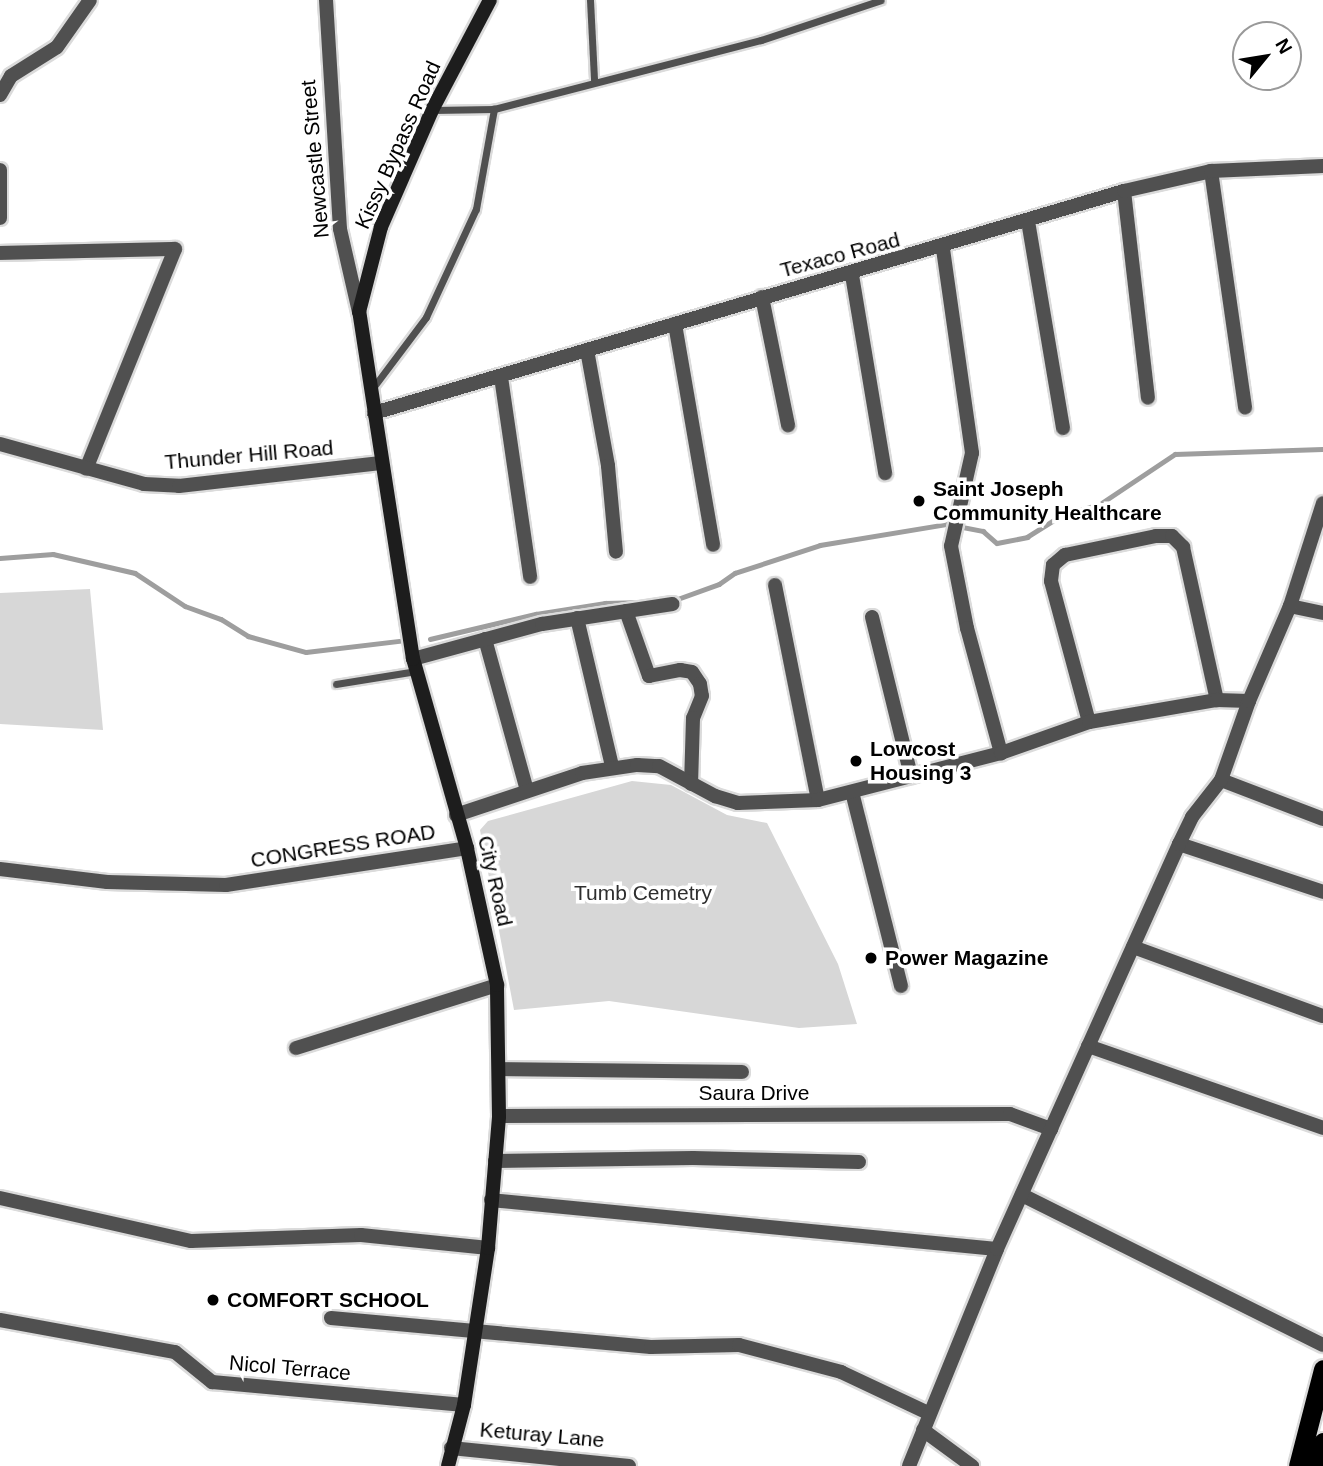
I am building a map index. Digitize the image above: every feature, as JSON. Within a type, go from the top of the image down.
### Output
[{"type":"highway","points":[[1298,1466],[1323,1369]]},
{"type":"highway","points":[[1316,1466],[1323,1442]]},
{"type":"main road","name":"Kissy Bypass Road","points":[[359,312],[381,227],[432,110],[490,0]]},
{"type":"main road","name":"City Road","points":[[359,312],[415,665],[467,848],[497,985],[499,1116],[488,1248],[473,1331],[464,1405],[448,1466]]},
{"type":"street","points":[[0,95],[11,76],[57,47],[90,0]]},
{"type":"street","name":"Newcastle Street","points":[[326,0],[340,229],[359,312]]},
{"type":"street","name":"Texaco Road","points":[[374,413],[762,297],[852,275],[1125,191],[1212,171],[1323,166]]},
{"type":"street","points":[[0,170],[0,218]]},
{"type":"street","points":[[1212,171],[1245,408]]},
{"type":"street","points":[[1125,191],[1148,398]]},
{"type":"street","points":[[1028,221],[1063,428]]},
{"type":"street","points":[[943,248],[972,453],[951,545],[967,628],[1001,753]]},
{"type":"street","points":[[0,253],[175,250],[86,469]]},
{"type":"street","points":[[852,275],[885,473]]},
{"type":"street","points":[[762,297],[788,425]]},
{"type":"street","points":[[675,324],[713,545]]},
{"type":"street","points":[[587,350],[608,466],[616,552]]},
{"type":"street","points":[[501,377],[530,577]]},
{"type":"street","name":"Thunder Hill Road","points":[[0,444],[144,484],[179,486],[381,463]]},
{"type":"street","points":[[909,1466],[928,1413],[997,1249],[1179,844],[1192,817],[1222,780],[1249,701],[1290,606],[1323,503]]},
{"type":"street","points":[[1089,722],[1051,581],[1053,565],[1065,555],[1156,536],[1172,536],[1183,547],[1217,700]]},
{"type":"street","points":[[775,585],[818,800]]},
{"type":"street","points":[[415,665],[485,639],[577,618],[671,604]]},
{"type":"street","points":[[1290,606],[1323,613]]},
{"type":"street","points":[[626,611],[649,676],[680,670],[692,672],[700,684],[702,696],[692,729],[691,784]]},
{"type":"street","points":[[872,617],[911,776]]},
{"type":"street","points":[[577,618],[612,766]]},
{"type":"street","points":[[485,639],[527,790]]},
{"type":"street","points":[[456,815],[527,790],[612,766],[659,766],[691,784],[738,803],[818,800],[1001,753],[1089,722],[1217,700],[1249,701]]},
{"type":"street","points":[[1222,780],[1323,819]]},
{"type":"street","points":[[852,792],[901,986]]},
{"type":"street","points":[[1179,844],[1323,892]]},
{"type":"street","name":"CONGRESS ROAD","points":[[0,869],[107,882],[226,885],[467,848]]},
{"type":"street","points":[[1133,947],[1323,1016]]},
{"type":"street","points":[[296,1048],[497,985]]},
{"type":"street","points":[[1088,1046],[1323,1128]]},
{"type":"street","points":[[500,1069],[742,1072]]},
{"type":"street","name":"Saura Drive","points":[[499,1116],[1010,1114],[1051,1129]]},
{"type":"street","points":[[495,1161],[693,1158],[859,1162]]},
{"type":"street","points":[[1022,1195],[1323,1345]]},
{"type":"street","points":[[0,1198],[191,1241],[361,1236],[488,1248]]},
{"type":"street","points":[[491,1200],[997,1249]]},
{"type":"street","points":[[331,1318],[651,1347],[739,1345],[841,1372],[928,1413]]},
{"type":"street","name":"Nicol Terrace","points":[[0,1320],[175,1352],[212,1382],[464,1405]]},
{"type":"street","points":[[923,1430],[972,1466]]},
{"type":"street","name":"Keturay Lane","points":[[451,1448],[629,1466]]},
{"type":"lane","points":[[590,0],[594,80]]},
{"type":"lane","points":[[432,110],[494,109],[594,80],[761,40],[881,0]]},
{"type":"lane","points":[[370,390],[426,317],[476,209],[494,109]]},
{"type":"lane","points":[[337,684],[415,665]]},
{"type":"green space","points":[[90,589],[103,730],[0,724],[0,593]]},
{"type":"green space","name":"Tumb Cemetry","points":[[632,781],[671,785],[727,815],[767,823],[838,964],[857,1024],[799,1028],[609,1001],[514,1010],[480,830],[488,821]]},
{"type":"waterway","points":[[672,601],[719,584],[735,573],[820,545],[947,524],[983,531],[997,543],[1027,537],[1062,515],[1100,504],[1175,454],[1323,449]]},
{"type":"waterway","points":[[0,558],[53,554],[135,573],[185,606],[221,619],[248,636],[306,652],[407,640]]},
{"type":"waterway","points":[[430,639],[536,614],[605,603],[646,602]]},
{"type":"place","name":"Saint Joseph Community Healthcare","points":[[919,501]]},
{"type":"place","name":"Lowcost Housing 3","points":[[856,761]]},
{"type":"place","name":"Power Magazine","points":[[871,958]]},
{"type":"place","name":"COMFORT SCHOOL","points":[[213,1300]]}]
